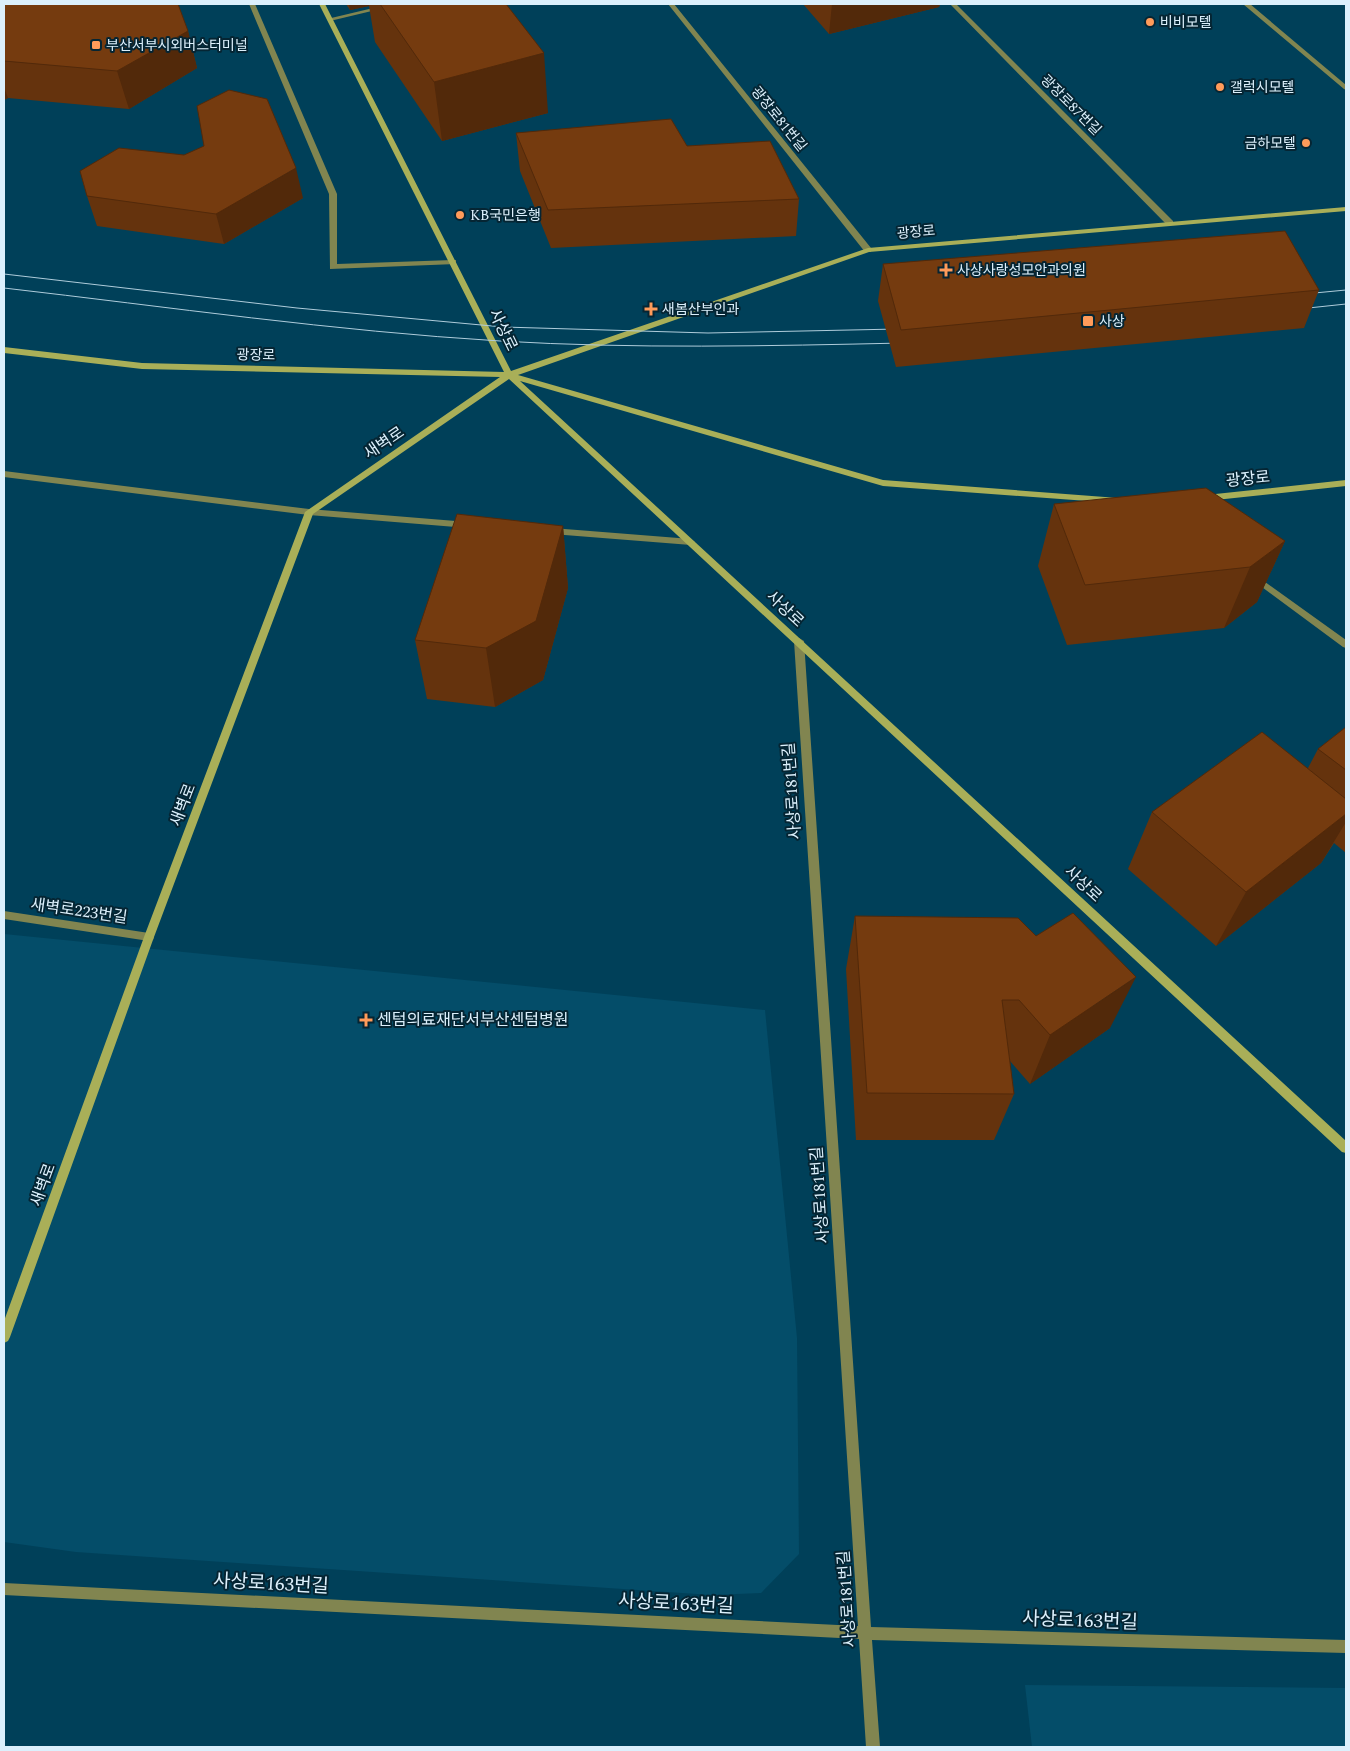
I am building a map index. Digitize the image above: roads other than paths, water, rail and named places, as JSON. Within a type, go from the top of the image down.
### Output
[{"type":"main road","name":"사상로","points":[[322,4],[509,375],[1346,1148]]},
{"type":"main road","name":"광장로","points":[[509,375],[868,250],[1346,209]]},
{"type":"main road","name":"광장로","points":[[4,350],[142,366],[509,375],[883,483],[1126,501]]},
{"type":"main road","name":"새벽로","points":[[4,1337],[149,937],[309,512],[509,375]]},
{"type":"main road","name":"광장로","points":[[1193,499],[1346,484]]},
{"type":"street","points":[[252,4],[333,194],[333,267],[453,262]]},
{"type":"street","points":[[330,19],[398,4]]},
{"type":"street","name":"광장로81번길","points":[[671,4],[868,250]]},
{"type":"street","name":"광장로87번길","points":[[953,4],[1170,224]]},
{"type":"street","points":[[1246,4],[1346,88]]},
{"type":"street","points":[[4,474],[309,512],[475,525]]},
{"type":"street","points":[[544,531],[691,542]]},
{"type":"street","points":[[1243,568],[1346,645]]},
{"type":"street","name":"사상로181번길","points":[[799,641],[873,1747]]},
{"type":"street","name":"새벽로223번길","points":[[4,915],[149,937]]},
{"type":"street","name":"사상로163번길","points":[[4,1588],[865,1633],[1346,1647]]},
{"type":"tram line","points":[[4,274],[297,308],[503,327],[708,333],[898,329]]},
{"type":"tram line","points":[[4,288],[314,325],[500,341],[651,346],[903,343]]},
{"type":"tram line","points":[[1304,294],[1346,290]]},
{"type":"tram line","points":[[1299,309],[1346,304]]},
{"type":"place","name":"비비모텔","points":[[1150,22]]},
{"type":"place","name":"부산서부시외버스터미널","points":[[96,45]]},
{"type":"place","name":"갤럭시모텔","points":[[1220,87]]},
{"type":"place","name":"금하모텔","points":[[1306,143]]},
{"type":"place","name":"KB국민은행","points":[[460,215]]},
{"type":"place","name":"사상사랑성모안과의원","points":[[946,270]]},
{"type":"place","name":"새봄산부인과","points":[[651,309]]},
{"type":"place","name":"사상","points":[[1088,321]]},
{"type":"place","name":"센텀의료재단서부산센텀병원","points":[[366,1020]]}]
